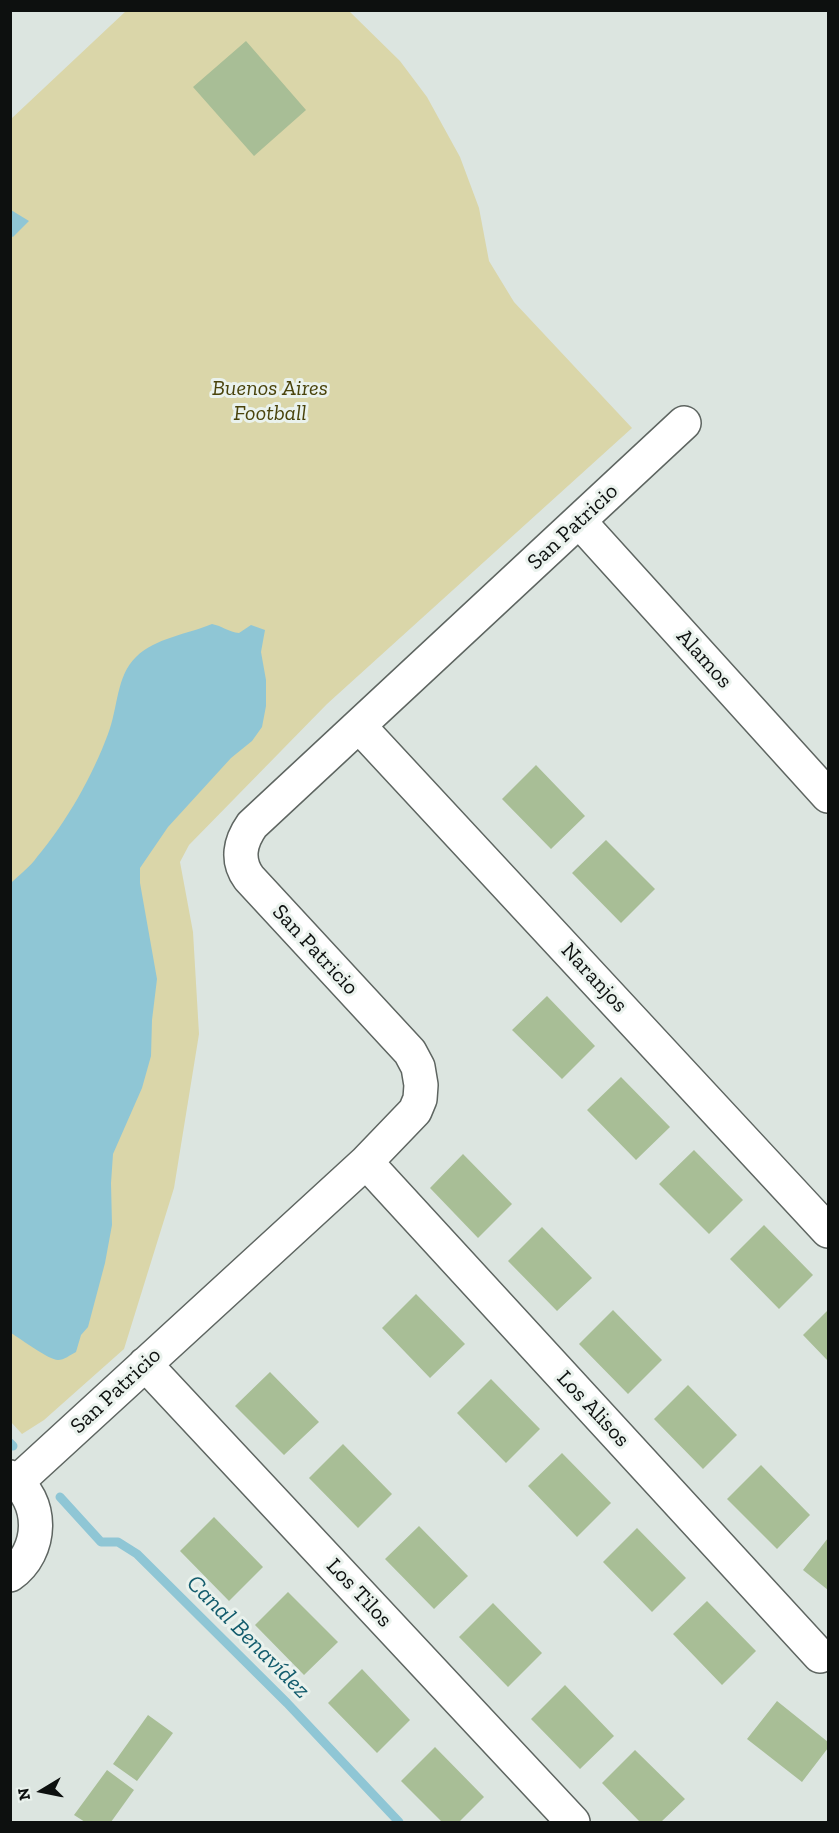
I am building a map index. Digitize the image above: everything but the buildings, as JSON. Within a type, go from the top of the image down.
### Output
[{"type":"street","name":"San Patricio","points":[[14,1479],[145,1364],[366,1162],[415,1111],[420,1099],[421,1085],[418,1067],[410,1052],[243,869],[240,856],[243,841],[252,825],[684,423]]},
{"type":"street","name":"Alamos","points":[[579,521],[828,796]]},
{"type":"street","name":"Naranjos","points":[[358,726],[828,1231]]},
{"type":"street","name":"Los Alisos","points":[[366,1162],[820,1656]]},
{"type":"street","name":"Los Tilos","points":[[145,1364],[573,1822]]},
{"type":"street","points":[[10,1575],[19,1569],[30,1554],[36,1535],[36,1515],[29,1497],[14,1479]]},
{"type":"green space","name":"Buenos Aires Football","points":[[126,11],[349,11],[400,61],[427,97],[460,157],[479,208],[489,261],[514,302],[632,428],[327,704],[189,845],[180,862],[193,932],[199,1034],[174,1188],[124,1349],[44,1420],[22,1434],[11,1422],[11,119]]},
{"type":"water","points":[[11,210],[29,221],[13,237],[11,236]]},
{"type":"water","points":[[212,624],[239,633],[251,625],[265,630],[261,652],[266,680],[266,706],[262,727],[252,741],[231,758],[168,827],[140,868],[140,883],[157,979],[151,1056],[142,1088],[113,1154],[112,1225],[105,1263],[88,1327],[81,1335],[76,1352],[58,1360],[42,1353],[11,1333],[11,883],[48,843],[86,782],[108,734],[121,683],[129,665],[153,645]]},
{"type":"waterway","name":"Canal Benavídez","points":[[10,1443],[13,1446]]},
{"type":"waterway","name":"Canal Benavídez","points":[[60,1497],[101,1542],[118,1542],[137,1554],[287,1703],[399,1822]]}]
